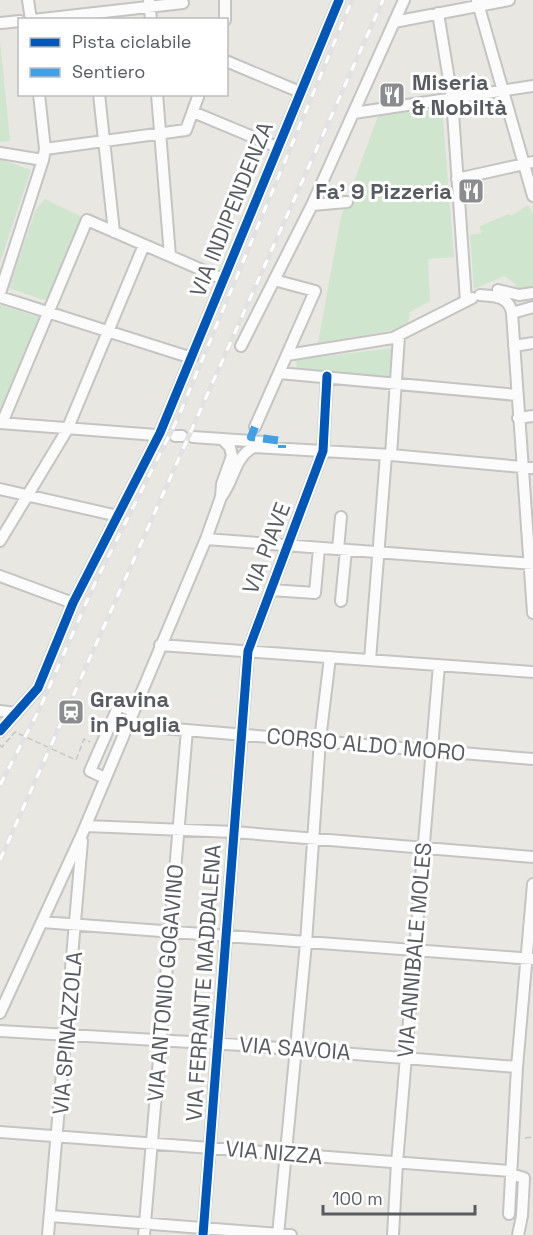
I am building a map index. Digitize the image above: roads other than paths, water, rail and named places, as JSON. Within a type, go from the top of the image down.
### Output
[{"type":"street","points":[[28,0],[32,18]]},
{"type":"street","points":[[88,0],[90,16]]},
{"type":"street","points":[[225,0],[225,18]]},
{"type":"street","name":"VIA INDIPENDENZA","points":[[0,731],[38,688],[73,603],[158,434],[192,358],[339,0]]},
{"type":"street","points":[[241,345],[312,205],[404,0]]},
{"type":"street","points":[[394,22],[438,14],[478,3],[509,0]]},
{"type":"street","points":[[61,18],[90,16],[149,3],[183,3]]},
{"type":"street","points":[[149,3],[151,18]]},
{"type":"street","points":[[478,3],[528,163],[533,196]]},
{"type":"street","points":[[438,14],[452,98],[466,301]]},
{"type":"street","points":[[1,23],[18,21]]},
{"type":"street","points":[[228,62],[300,92]]},
{"type":"street","points":[[354,113],[533,86]]},
{"type":"street","points":[[39,96],[44,154],[0,295],[49,313],[192,358]]},
{"type":"street","points":[[99,96],[114,232]]},
{"type":"street","points":[[157,96],[170,256]]},
{"type":"street","points":[[0,153],[44,154],[105,141],[186,130],[199,96]]},
{"type":"street","points":[[193,112],[277,147]]},
{"type":"street","points":[[457,178],[528,163]]},
{"type":"street","points":[[312,205],[347,202]]},
{"type":"street","points":[[158,434],[67,430],[1,423],[87,220],[223,279]]},
{"type":"street","points":[[0,541],[67,430],[144,245]]},
{"type":"street","points":[[255,427],[315,291],[274,280]]},
{"type":"street","points":[[287,355],[399,336],[466,301],[494,290],[519,295],[533,292]]},
{"type":"street","points":[[480,295],[505,300],[510,304],[512,313],[518,418],[528,467],[533,613]]},
{"type":"street","points":[[512,313],[533,307]]},
{"type":"street","points":[[370,660],[399,336]]},
{"type":"street","points":[[514,346],[533,343]]},
{"type":"street","points":[[279,373],[396,382],[517,395]]},
{"type":"street","name":"VIA PIAVE","points":[[242,734],[248,651],[323,451],[327,376]]},
{"type":"street","points":[[518,418],[533,416]]},
{"type":"street","points":[[183,436],[273,443],[282,448]]},
{"type":"street","points":[[0,1013],[84,829],[206,539],[232,456],[228,443],[223,440]]},
{"type":"street","points":[[221,497],[227,490],[241,457],[254,447],[389,455],[528,467]]},
{"type":"street","points":[[0,489],[118,516]]},
{"type":"street","points":[[341,517],[341,601]]},
{"type":"street","points":[[206,539],[531,564]]},
{"type":"street","points":[[271,590],[315,593],[319,548]]},
{"type":"street","points":[[0,576],[73,603]]},
{"type":"street","points":[[160,645],[533,672]]},
{"type":"street","points":[[278,1234],[306,943],[320,740],[330,657]]},
{"type":"street","name":"VIA ANNIBALE MOLES","points":[[393,1235],[405,1056],[439,665]]},
{"type":"street","points":[[105,778],[90,771],[119,705],[132,711]]},
{"type":"street","points":[[0,711],[16,714]]},
{"type":"street","name":"CORSO ALDO MORO","points":[[126,725],[533,759]]},
{"type":"street","name":"VIA ANTONIO GOGAVINO","points":[[144,1229],[187,730]]},
{"type":"street","name":"VIA FERRANTE MADDALENA","points":[[203,1232],[242,734]]},
{"type":"street","points":[[84,829],[234,832],[533,857]]},
{"type":"street","name":"VIA SPINAZZOLA","points":[[48,1235],[84,829]]},
{"type":"street","points":[[509,1214],[518,1067],[530,959],[533,884]]},
{"type":"street","points":[[42,922],[530,959]]},
{"type":"street","name":"VIA SAVOIA","points":[[0,1030],[405,1056],[518,1067]]},
{"type":"street","name":"VIA NIZZA","points":[[0,1132],[210,1146],[511,1173]]},
{"type":"street","points":[[511,1173],[524,1178],[522,1216],[518,1235]]},
{"type":"street","points":[[51,1216],[144,1229],[291,1235]]},
{"type":"railway","points":[[0,785],[40,708],[95,583],[178,418],[352,0]]},
{"type":"railway","points":[[0,860],[383,0]]},
{"type":"place","name":"Miseria & Nobiltà","points":[[392,95]]},
{"type":"place","name":"Fa’ 9 Pizzeria","points":[[471,191]]},
{"type":"place","name":"Gravina in Puglia","points":[[71,712]]}]
